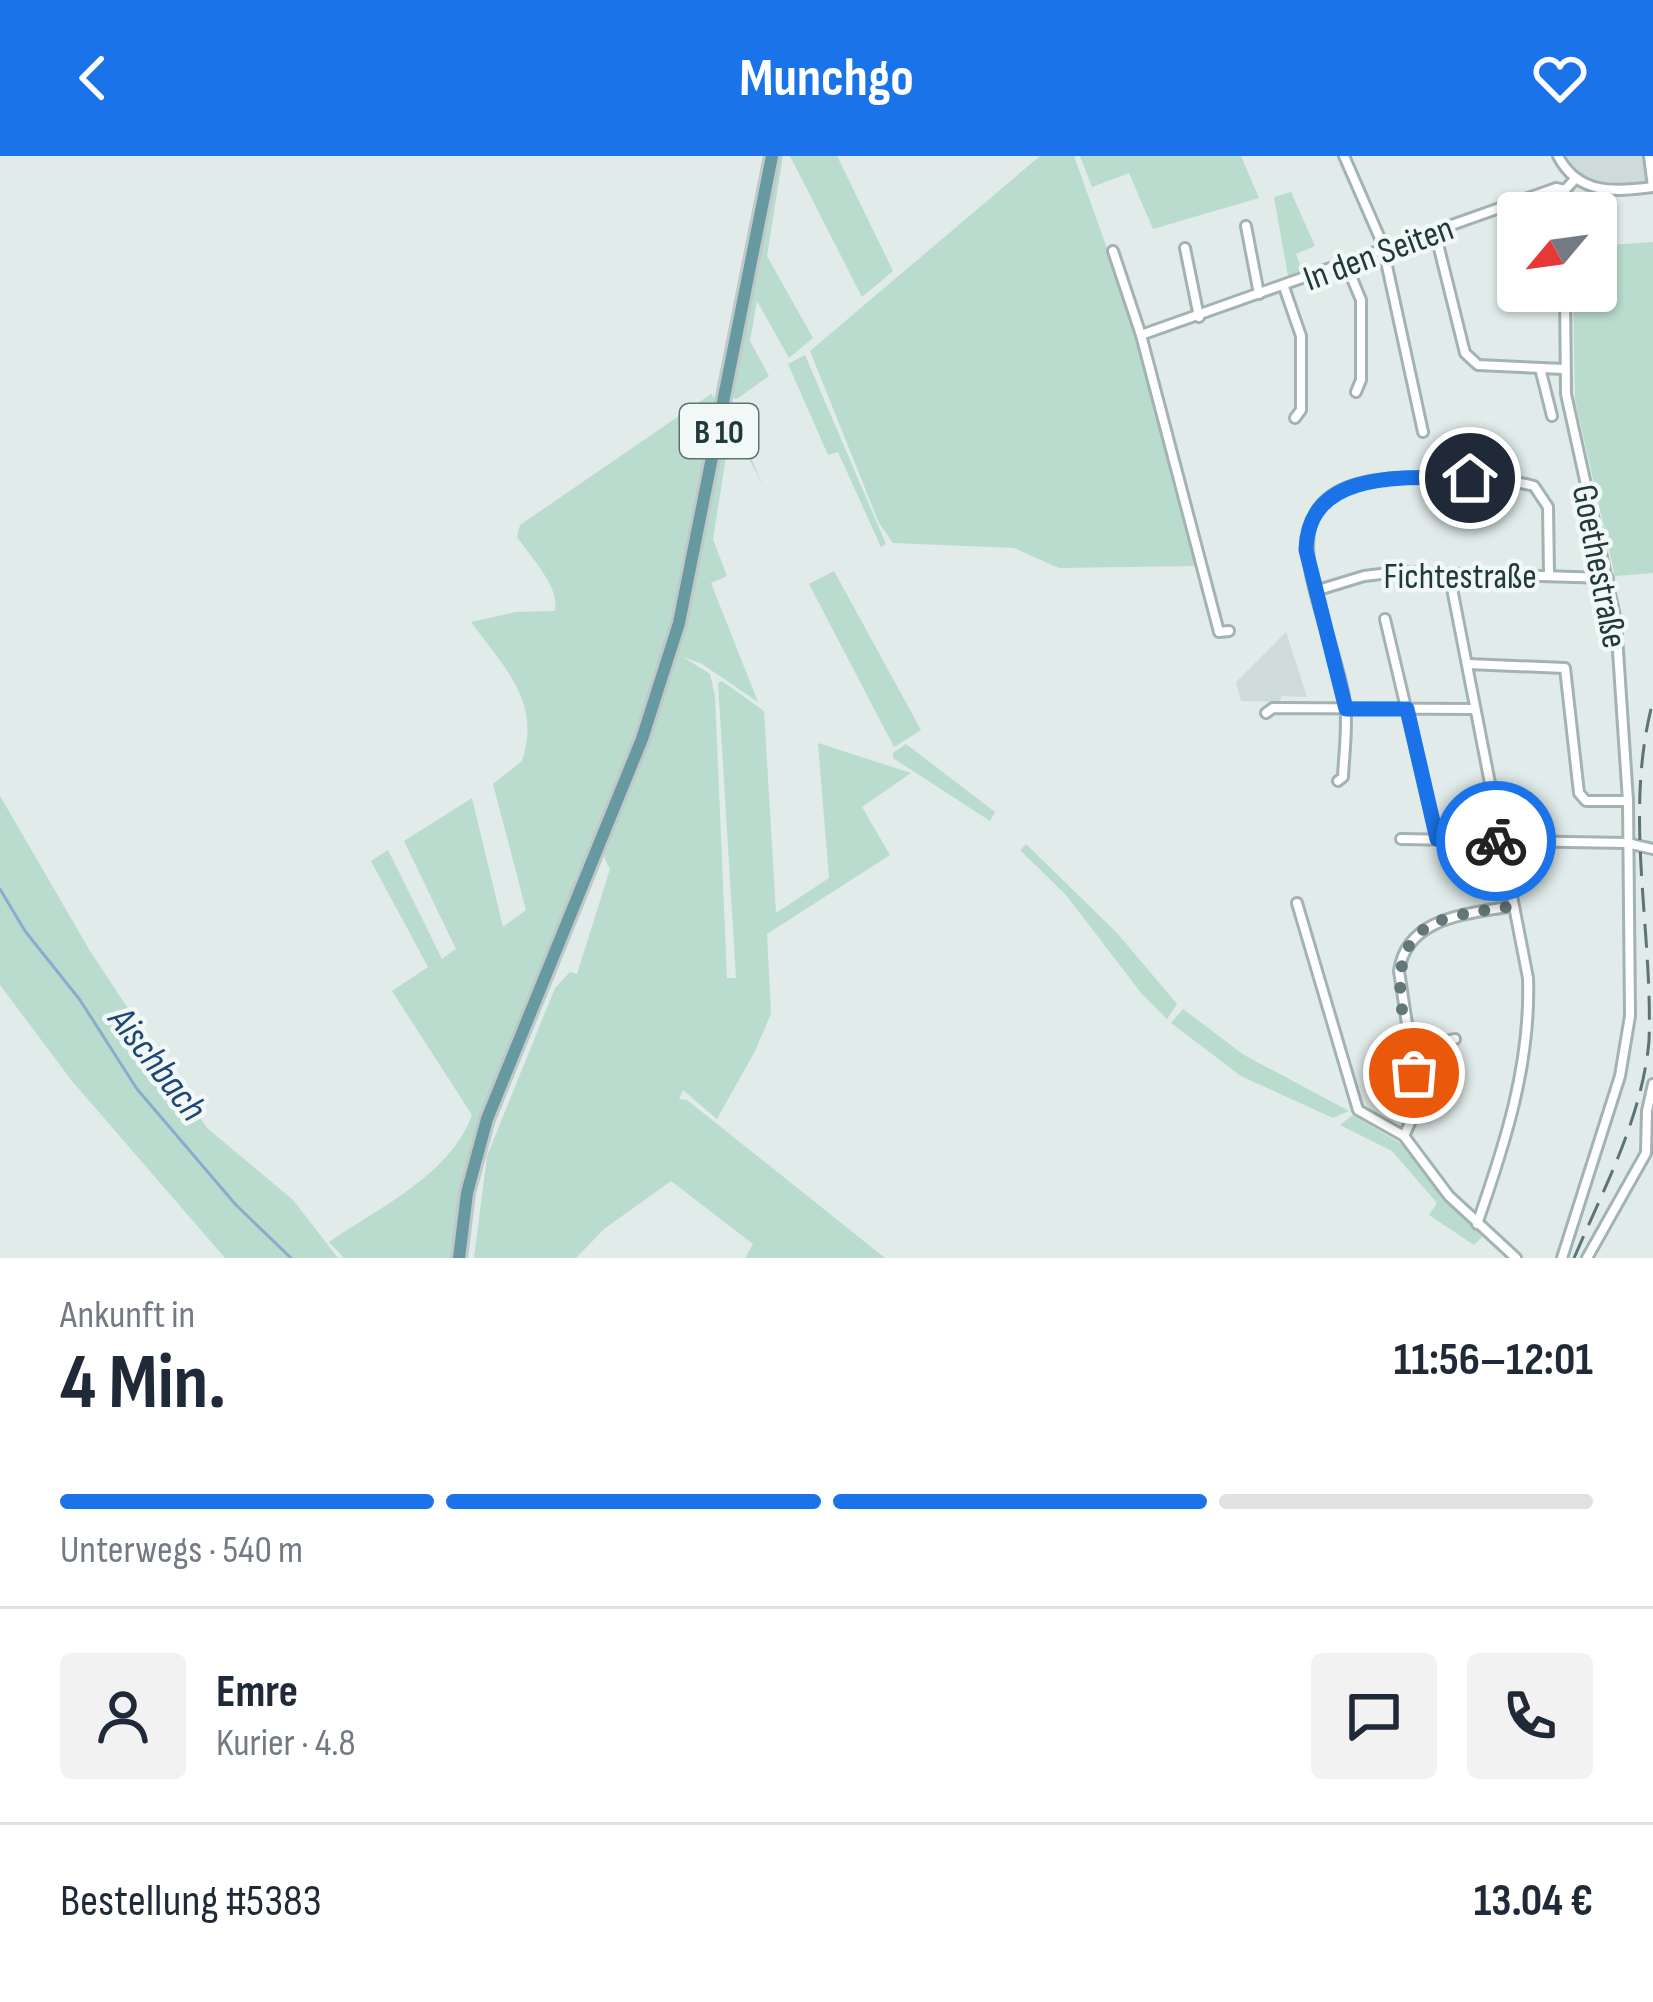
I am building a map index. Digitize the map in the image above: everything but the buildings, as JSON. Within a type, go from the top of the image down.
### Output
[{"type":"main road","name":"B 10","points":[[459,1258],[467,1193],[487,1119],[642,740],[679,623],[772,156]]},
{"type":"street","points":[[1344,156],[1384,250],[1423,431]]},
{"type":"street","points":[[1558,156],[1575,179],[1619,192],[1653,187],[1649,156]]},
{"type":"street","points":[[1565,190],[1575,179]]},
{"type":"street","name":"In den Seiten","points":[[1141,335],[1556,188],[1565,190]]},
{"type":"street","name":"In den Seiten","points":[[1246,226],[1259,295]]},
{"type":"street","points":[[1436,232],[1465,353],[1478,365],[1564,369]]},
{"type":"street","points":[[1185,248],[1199,317]]},
{"type":"street","points":[[1113,251],[1141,335],[1219,632],[1229,631]]},
{"type":"street","points":[[1346,264],[1361,300],[1356,392]]},
{"type":"street","points":[[1284,286],[1301,337],[1300,410],[1295,418]]},
{"type":"street","name":"Goethestraße","points":[[1562,1258],[1621,1076],[1630,1033],[1628,801],[1616,621],[1566,394],[1565,312]]},
{"type":"street","points":[[1540,368],[1552,416]]},
{"type":"street","points":[[1338,781],[1343,777],[1346,709],[1315,591],[1306,534],[1318,510],[1345,488],[1385,478],[1510,479],[1534,486],[1548,507],[1549,574]]},
{"type":"street","points":[[1449,573],[1528,978],[1528,1036],[1508,1128],[1477,1224]]},
{"type":"street","name":"Fichtestraße","points":[[1315,591],[1364,576],[1449,573],[1608,578]]},
{"type":"street","points":[[1385,619],[1437,839]]},
{"type":"street","points":[[1468,664],[1565,668],[1579,793],[1586,800],[1628,801]]},
{"type":"street","points":[[1266,713],[1273,708],[1475,710]]},
{"type":"street","points":[[1401,839],[1627,843],[1653,849]]},
{"type":"street","points":[[1297,903],[1358,1110],[1404,1136],[1449,1196],[1516,1258]]},
{"type":"street","points":[[1404,1136],[1420,1103],[1399,971],[1413,939],[1446,919],[1513,906]]},
{"type":"street","points":[[1410,1048],[1455,1039]]},
{"type":"street","points":[[1587,1258],[1646,1154],[1653,1084]]},
{"type":"shaded area","points":[[1563,156],[1653,156],[1653,182],[1599,184],[1579,174]]},
{"type":"shaded area","points":[[1286,632],[1307,697],[1241,701],[1236,682]]},
{"type":"green space","points":[[778,156],[783,156],[767,256],[813,338],[789,358],[757,301],[750,341],[769,376],[737,399],[731,398]]},
{"type":"green space","points":[[790,156],[837,156],[893,271],[862,297]]},
{"type":"green space","points":[[1040,156],[1074,156],[1139,338],[1196,566],[1059,568],[1014,548],[893,543],[879,523],[810,351]]},
{"type":"green space","points":[[1080,156],[1241,156],[1259,198],[1153,229],[1129,173],[1092,187]]},
{"type":"green space","points":[[1291,192],[1315,246],[1296,254],[1302,271],[1288,276],[1274,197]]},
{"type":"green space","points":[[1653,242],[1653,573],[1615,576],[1575,400],[1573,312],[1617,312],[1617,245]]},
{"type":"green space","points":[[805,355],[886,544],[881,547],[838,452],[828,455],[788,364]]},
{"type":"green space","points":[[711,394],[719,404],[682,589],[652,695],[644,705],[648,709],[482,1119],[467,1163],[453,1258],[344,1258],[329,1242],[431,1172],[462,1136],[472,1115],[392,991],[428,967],[371,861],[388,850],[442,959],[456,949],[404,841],[472,798],[503,927],[526,910],[493,784],[522,761],[527,721],[516,686],[471,622],[516,612],[555,611],[549,582],[517,537],[520,525]]},
{"type":"green space","points":[[730,403],[743,404],[740,432],[763,486],[736,432],[730,431],[713,539],[727,576],[711,583],[758,702],[702,664],[683,657],[710,674],[715,696],[727,978],[736,978],[718,683],[722,681],[764,711],[776,913],[829,878],[818,743],[911,773],[862,807],[890,855],[767,934],[771,1014],[717,1119],[683,1090],[679,1099],[687,1100],[885,1258],[745,1258],[753,1244],[671,1181],[604,1229],[576,1258],[474,1258],[487,1156],[555,988],[570,972],[577,974],[610,869],[604,857],[677,653]]},
{"type":"green space","points":[[834,571],[921,730],[894,747],[809,584]]},
{"type":"green space","points":[[906,744],[995,812],[990,821],[893,758]]},
{"type":"green space","points":[[0,796],[90,951],[207,1128],[293,1200],[338,1258],[225,1258],[72,1081],[0,985]]},
{"type":"green space","points":[[1026,844],[1117,933],[1177,1004],[1167,1019],[1066,895],[1020,850]]},
{"type":"green space","points":[[1183,1009],[1244,1055],[1349,1111],[1333,1118],[1241,1076],[1171,1023]]},
{"type":"green space","points":[[1353,1115],[1403,1145],[1482,1237],[1474,1245],[1429,1215],[1437,1203],[1392,1151],[1340,1125]]},
{"type":"waterway","name":"Aischbach","points":[[0,889],[137,1089],[236,1205],[291,1258]]},
{"type":"railway","points":[[1574,1258],[1620,1152],[1645,1070],[1649,998],[1640,786],[1653,701]]},
{"type":"way so far","points":[[1414,1073],[1401,960],[1413,939],[1432,924],[1513,906],[1500,841],[1496,841]]},
{"type":"route","points":[[1470,478],[1385,478],[1345,488],[1318,510],[1306,534],[1306,550],[1346,709],[1407,709],[1437,839],[1496,841]]}]
